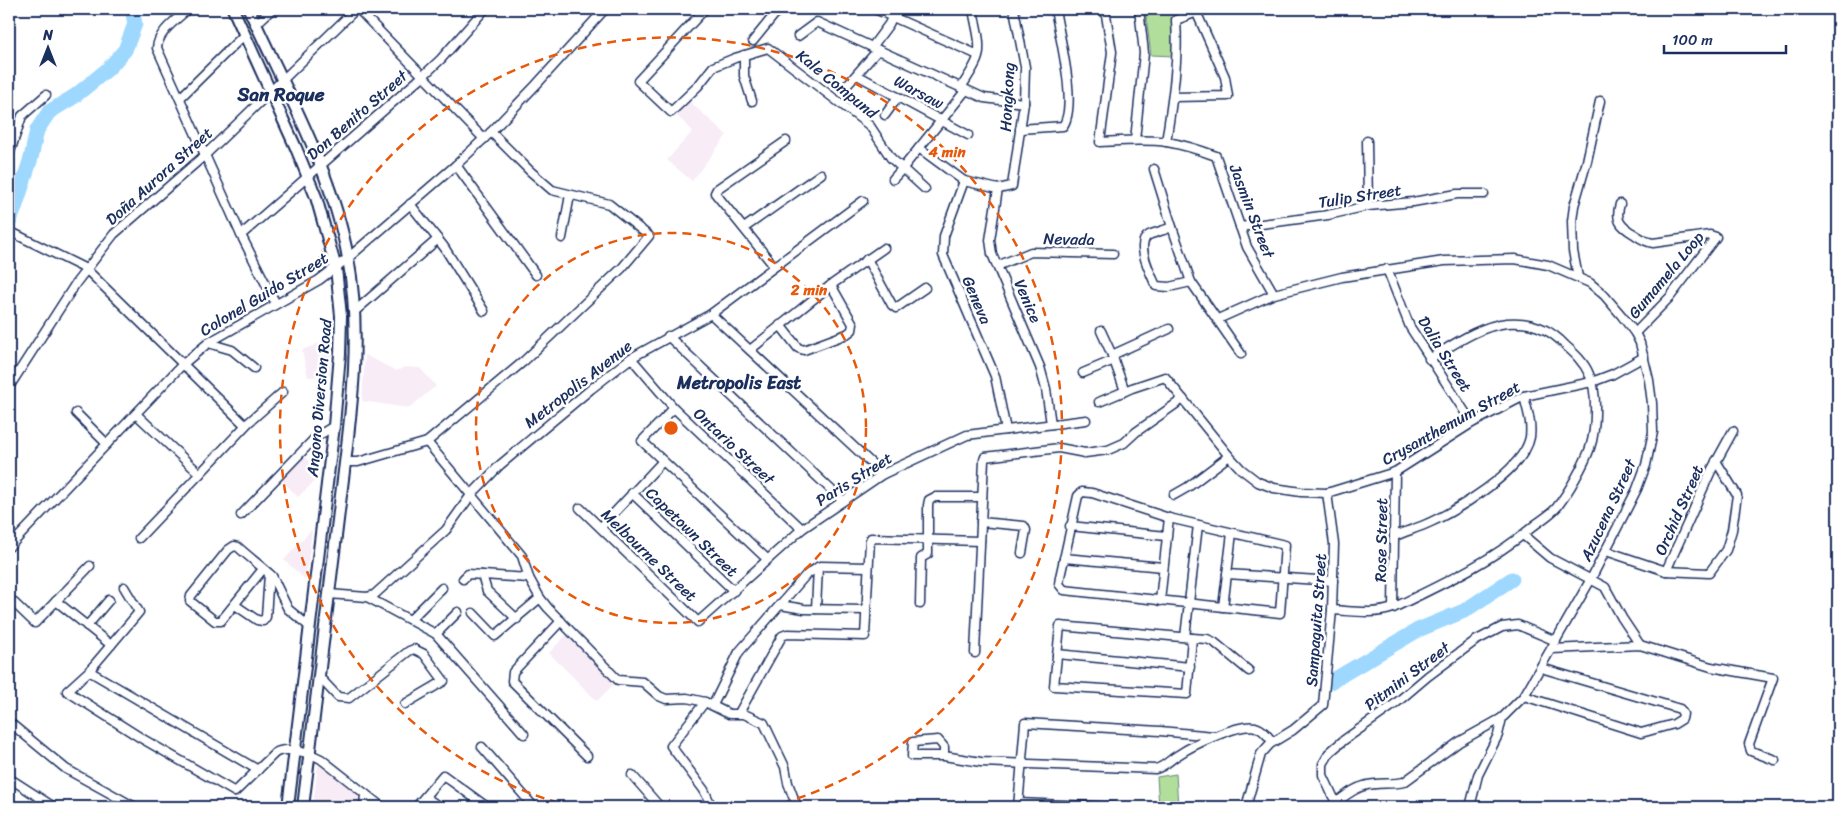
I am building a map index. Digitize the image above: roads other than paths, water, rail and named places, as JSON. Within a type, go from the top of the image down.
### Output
[{"type":"main road","name":"Angono Diversion Road","points":[[233,9],[308,176],[319,205],[336,268],[341,316],[334,426],[288,807]]},
{"type":"main road","name":"Angono Diversion Road","points":[[249,9],[320,165],[348,258],[354,312],[355,355],[345,462],[303,807]]},
{"type":"main road","points":[[322,520],[338,521]]},
{"type":"main road","points":[[305,667],[319,674]]},
{"type":"street","points":[[188,9],[157,40],[157,48],[241,235],[276,304]]},
{"type":"street","points":[[256,24],[272,9]]},
{"type":"street","points":[[357,9],[484,138]]},
{"type":"street","name":"Doña Aurora Street","points":[[9,387],[86,268],[114,234],[130,218],[205,155],[270,90],[357,9]]},
{"type":"street","name":"Don Benito Street","points":[[241,235],[423,76],[441,59],[485,9]]},
{"type":"street","name":"Colonel Guido Street","points":[[9,547],[182,365],[208,343],[336,268],[348,258],[456,165],[491,132],[605,9]]},
{"type":"street","points":[[705,9],[638,81],[671,112],[698,86],[713,67],[744,55],[744,76],[752,101]]},
{"type":"street","points":[[752,41],[779,9]]},
{"type":"street","points":[[874,9],[894,13],[978,54]]},
{"type":"street","points":[[893,178],[942,120],[963,89],[977,61],[979,47],[973,9]]},
{"type":"street","name":"Hongkong","points":[[998,189],[1012,186],[1024,103],[1026,67],[1014,9]]},
{"type":"street","points":[[1020,129],[1063,126],[1068,116],[1069,90],[1054,9]]},
{"type":"street","points":[[1105,9],[1112,52],[1100,142],[1135,140],[1166,142],[1173,97],[1178,42],[1176,20],[1196,10],[1225,77],[1228,96],[1173,97]]},
{"type":"street","points":[[1135,140],[1144,53],[1138,9]]},
{"type":"street","points":[[848,84],[857,75],[875,49],[894,13]]},
{"type":"street","points":[[798,36],[817,22],[984,98],[1024,103]]},
{"type":"street","points":[[180,98],[245,34]]},
{"type":"street","name":"Kale Compund","points":[[744,55],[768,48],[870,126],[880,140],[884,150],[925,189]]},
{"type":"street","name":"Warsaw","points":[[857,75],[968,135]]},
{"type":"street","points":[[9,156],[22,116],[46,95]]},
{"type":"street","points":[[885,115],[898,97]]},
{"type":"street","points":[[1578,277],[1573,251],[1573,214],[1600,101]]},
{"type":"street","points":[[345,462],[358,462],[427,442],[531,355],[622,268],[649,236],[609,204],[552,190],[491,132]]},
{"type":"street","points":[[774,266],[715,193],[716,189],[786,141]]},
{"type":"street","points":[[1366,141],[1368,206]]},
{"type":"street","name":"Jasmin Street","points":[[1166,142],[1184,145],[1216,156],[1247,247],[1274,294]]},
{"type":"street","points":[[919,148],[964,181],[998,189]]},
{"type":"street","points":[[456,165],[536,275]]},
{"type":"street","points":[[1154,170],[1191,282],[1241,354]]},
{"type":"street","points":[[744,228],[821,174]]},
{"type":"street","name":"Geneva","points":[[964,181],[944,236],[943,255],[995,376],[1006,430]]},
{"type":"street","name":"Venice","points":[[998,189],[990,240],[992,254],[1040,367],[1046,389],[1051,424]]},
{"type":"street","name":"Tulip Street","points":[[1240,228],[1328,215],[1368,206],[1413,202],[1457,194],[1484,194]]},
{"type":"street","points":[[562,238],[570,195]]},
{"type":"street","name":"Metropolis Avenue","points":[[368,597],[374,595],[446,530],[471,495],[500,465],[631,358],[711,314],[863,201]]},
{"type":"street","points":[[410,204],[438,239],[484,311]]},
{"type":"street","name":"Gumamela Loop","points":[[1620,204],[1617,218],[1622,227],[1646,242],[1653,243],[1710,235],[1716,237],[1670,297],[1635,333]]},
{"type":"street","points":[[1172,227],[1148,236],[1142,244],[1142,250],[1156,286],[1169,288],[1191,282]]},
{"type":"street","points":[[9,231],[86,268],[245,426]]},
{"type":"street","points":[[354,312],[438,239]]},
{"type":"street","points":[[750,350],[831,285],[884,248]]},
{"type":"street","name":"Nevada","points":[[997,266],[1031,252],[1113,254]]},
{"type":"street","points":[[867,259],[892,305],[896,308],[925,288]]},
{"type":"street","name":"Azucena Street","points":[[1218,319],[1274,294],[1342,277],[1444,261],[1516,259],[1548,265],[1590,283],[1604,295],[1635,333],[1644,357],[1652,403],[1653,432],[1646,465],[1637,489],[1606,551],[1524,696],[1502,718],[1459,742],[1404,782],[1365,785],[1351,791],[1333,805]]},
{"type":"street","name":"Dalia Street","points":[[1387,269],[1410,327],[1472,423]]},
{"type":"street","points":[[780,325],[798,348],[804,350],[848,334],[852,330],[853,324],[831,285]]},
{"type":"street","points":[[711,314],[883,474]]},
{"type":"street","points":[[1332,610],[1362,612],[1393,608],[1451,580],[1523,535],[1556,508],[1584,463],[1591,446],[1595,394],[1590,374],[1583,364],[1551,332],[1538,326],[1507,323],[1490,327],[1468,336],[1429,359]]},
{"type":"street","points":[[1083,373],[1169,330]]},
{"type":"street","points":[[1099,402],[1125,391],[1101,331]]},
{"type":"street","points":[[668,336],[844,501]]},
{"type":"street","points":[[208,343],[232,350],[254,368]]},
{"type":"street","name":"Crysanthemum Street","points":[[1125,391],[1165,377],[1229,456],[1241,469],[1258,482],[1274,488],[1301,492],[1327,492],[1395,472],[1472,423],[1524,396],[1592,382],[1613,374],[1644,357]]},
{"type":"street","name":"Ontario Street","points":[[631,358],[674,408],[802,529]]},
{"type":"street","points":[[139,538],[245,426],[283,392]]},
{"type":"street","points":[[1395,536],[1425,525],[1478,495],[1510,468],[1525,451],[1530,439],[1529,414],[1524,396]]},
{"type":"street","points":[[975,653],[985,457],[1059,448],[1085,453],[1108,450],[1124,443],[1136,432],[1183,399]]},
{"type":"street","points":[[674,408],[642,441],[767,559]]},
{"type":"street","points":[[76,413],[107,444]]},
{"type":"street","points":[[136,414],[200,474]]},
{"type":"street","name":"Paris Street","points":[[698,622],[802,529],[883,474],[967,435],[1086,420]]},
{"type":"street","points":[[241,515],[316,437],[334,426]]},
{"type":"street","name":"Orchid Street","points":[[1606,551],[1666,571],[1716,461],[1733,431]]},
{"type":"street","points":[[427,442],[522,556],[529,578],[540,598],[618,680],[643,682],[659,696],[666,699],[687,698],[709,703],[729,714],[744,714],[764,723],[785,766],[788,783],[797,807]]},
{"type":"street","points":[[1174,494],[1188,487],[1229,456]]},
{"type":"street","points":[[601,527],[663,461]]},
{"type":"street","points":[[1666,571],[1709,574],[1726,550],[1732,530],[1737,495],[1716,461]]},
{"type":"street","name":"Rose Street","points":[[1393,608],[1395,472]]},
{"type":"street","points":[[1082,492],[1092,493],[1169,518],[1198,525],[1285,545],[1280,613],[1190,605],[1064,590],[1058,584],[1070,526],[1078,496],[1082,492]]},
{"type":"street","name":"Sampaguita Street","points":[[1246,807],[1261,754],[1272,742],[1293,730],[1323,705],[1332,610],[1334,544],[1327,492]]},
{"type":"street","name":"Capetown Street","points":[[632,493],[734,591]]},
{"type":"street","points":[[920,604],[921,558],[928,554],[930,500],[935,497],[982,497]]},
{"type":"street","name":"Melbourne Street","points":[[580,508],[698,622]]},
{"type":"street","points":[[1160,601],[1169,518]]},
{"type":"street","points":[[981,522],[1024,526],[1026,530],[1022,552]]},
{"type":"street","points":[[1198,525],[1190,605],[1188,637],[1190,667],[1187,694],[1054,686],[1060,626],[1188,637],[1207,639],[1214,642],[1249,671]]},
{"type":"street","points":[[1070,526],[1166,536]]},
{"type":"street","points":[[1223,607],[1232,533]]},
{"type":"street","points":[[1523,535],[1550,558],[1605,587],[1640,645]]},
{"type":"street","points":[[739,713],[782,636],[787,634],[865,636],[871,538],[980,541]]},
{"type":"street","points":[[266,571],[223,620],[215,621],[192,604],[190,599],[232,547],[238,547],[266,571],[276,582],[288,609],[310,627]]},
{"type":"street","points":[[1064,558],[1163,567]]},
{"type":"street","points":[[712,807],[704,790],[671,746],[709,703],[739,652],[806,575],[818,567],[829,565],[868,567]]},
{"type":"street","points":[[9,598],[35,623],[90,566]]},
{"type":"street","points":[[816,609],[818,567]]},
{"type":"street","points":[[235,605],[257,620],[263,621],[266,617],[266,571]]},
{"type":"street","points":[[463,579],[468,574],[529,578]]},
{"type":"street","points":[[1227,574],[1333,581]]},
{"type":"street","points":[[482,575],[487,592],[516,619]]},
{"type":"street","points":[[124,587],[139,612],[89,671],[67,691],[150,743],[235,792],[280,750],[295,751],[310,753],[334,768],[382,807]]},
{"type":"street","points":[[411,619],[442,588]]},
{"type":"street","points":[[329,594],[368,597],[436,634],[524,734]]},
{"type":"street","points":[[473,613],[495,636],[540,598]]},
{"type":"street","points":[[87,626],[109,600]]},
{"type":"street","points":[[56,601],[112,645]]},
{"type":"street","points":[[780,605],[816,609],[866,610]]},
{"type":"street","points":[[436,634],[458,612]]},
{"type":"street","points":[[561,622],[513,672],[512,681],[587,756]]},
{"type":"street","name":"Pitmini Street","points":[[1333,805],[1322,775],[1323,764],[1330,752],[1467,647],[1502,627],[1518,625],[1556,641]]},
{"type":"street","points":[[1552,649],[1640,645],[1711,667],[1773,678],[1749,744],[1751,751],[1775,760]]},
{"type":"street","points":[[319,674],[338,697],[349,698],[414,649],[424,654],[444,681],[405,704]]},
{"type":"street","points":[[1057,654],[1190,667]]},
{"type":"street","points":[[1524,696],[1641,733],[1674,724],[1682,719],[1683,714],[1680,709],[1541,668]]},
{"type":"street","points":[[89,671],[258,770]]},
{"type":"street","points":[[1470,807],[1478,775],[1498,735],[1502,718]]},
{"type":"street","points":[[9,722],[66,769],[135,807]]},
{"type":"street","points":[[1114,807],[1018,805],[1024,723],[1216,736]]},
{"type":"street","points":[[944,756],[981,762],[1155,770],[1163,767],[1176,755],[1194,745],[1248,726],[1260,728],[1272,742]]},
{"type":"street","points":[[482,748],[534,807]]},
{"type":"street","points":[[416,807],[443,775],[487,807]]},
{"type":"street","points":[[632,775],[660,807]]},
{"type":"street","points":[[9,778],[54,807]]},
{"type":"street","points":[[364,807],[365,794]]},
{"type":"street","points":[[425,796],[440,807]]},
{"type":"waterway","points":[[9,223],[31,158],[37,130],[49,112],[75,96],[108,69],[125,50],[135,24],[132,9]]},
{"type":"waterway","points":[[1330,682],[1418,630],[1464,611],[1512,579]]},
{"type":"district","name":"San Roque","points":[[281,94]]},
{"type":"district","name":"Metropolis East","points":[[739,383]]}]
